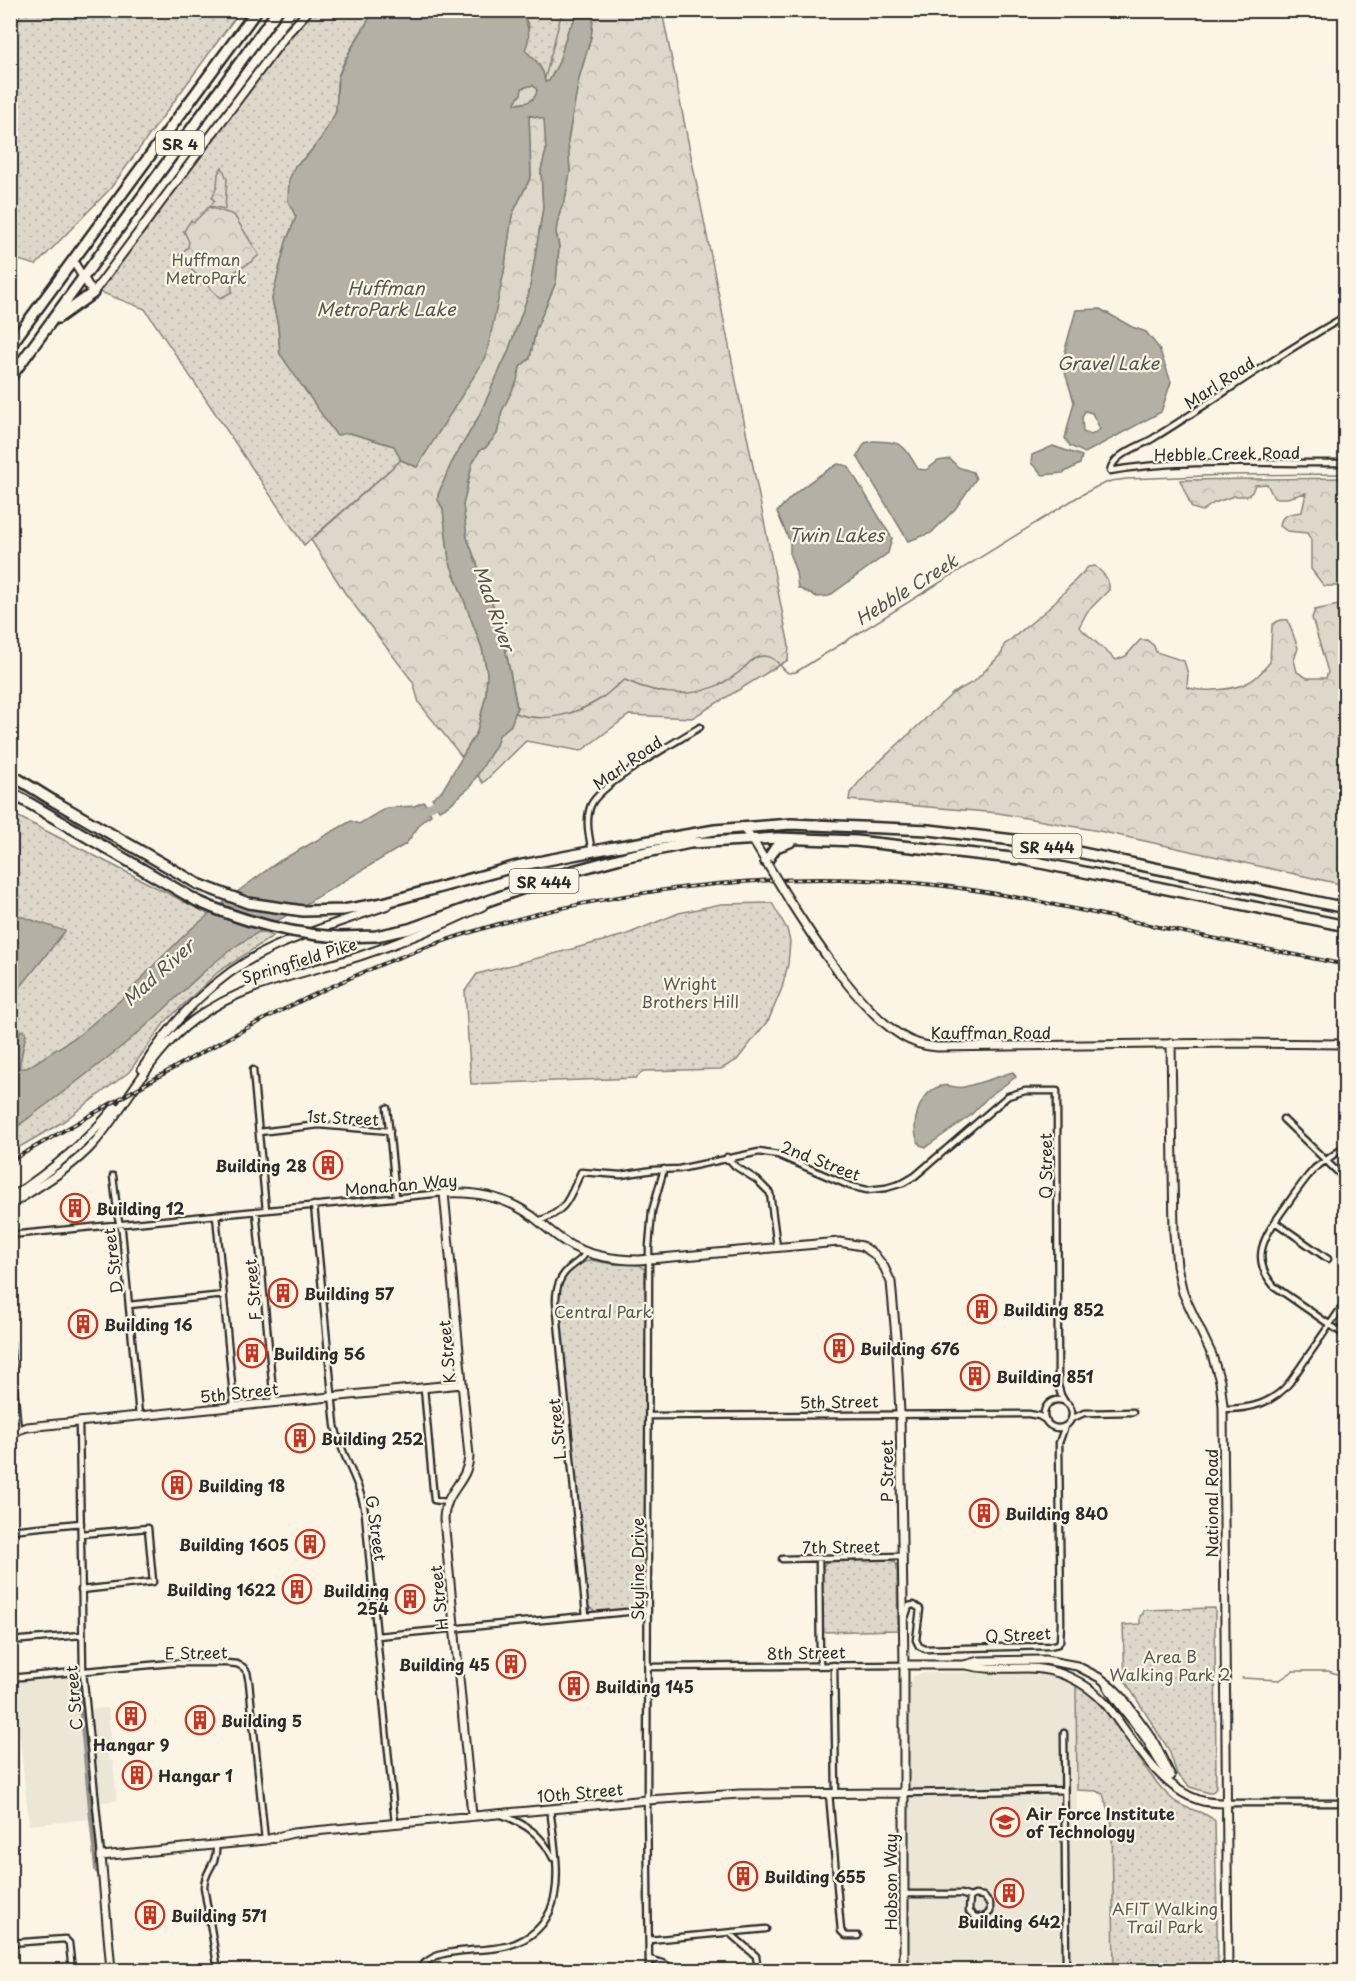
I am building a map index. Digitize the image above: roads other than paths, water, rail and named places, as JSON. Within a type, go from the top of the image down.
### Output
[{"type":"highway","name":"SR 4","points":[[10,346],[257,10]]},
{"type":"highway","name":"SR 4","points":[[10,378],[278,10]]},
{"type":"highway","points":[[47,326],[93,292]]},
{"type":"highway","name":"SR 444","points":[[10,774],[184,877],[248,903],[279,909],[343,910],[383,903],[502,870],[592,851],[742,827],[791,824],[928,830],[991,837],[1095,855],[1346,908]]},
{"type":"highway","name":"SR 444","points":[[10,795],[36,807],[197,900],[271,927],[339,937],[385,935],[409,929],[595,864],[664,848],[712,840],[752,839],[819,839],[965,851],[1051,864],[1346,926]]},
{"type":"highway","points":[[766,862],[773,849],[783,843],[876,843]]},
{"type":"street","points":[[73,261],[93,292],[287,34],[309,10]]},
{"type":"street","name":"Marl Road","points":[[1110,471],[1111,465],[1120,457],[1167,430],[1346,316]]},
{"type":"street","name":"Hebble Creek Road","points":[[1110,471],[1197,464],[1346,463]]},
{"type":"street","name":"Marl Road","points":[[592,851],[588,830],[590,808],[597,796],[604,789],[700,727]]},
{"type":"street","name":"Kauffman Road","points":[[742,827],[752,839],[821,949],[856,993],[896,1032],[915,1042],[937,1047],[1171,1043],[1346,1044]]},
{"type":"street","name":"Springfield Pike","points":[[10,1198],[70,1155],[91,1136],[116,1106],[173,1025],[201,996],[234,970],[270,949],[313,931],[502,870]]},
{"type":"street","name":"Springfield Pike","points":[[10,1205],[71,1165],[85,1152],[99,1137],[149,1066],[176,1035],[214,1006],[262,984],[362,955],[421,934],[526,887]]},
{"type":"street","name":"National Road","points":[[1171,1043],[1174,1233],[1177,1266],[1184,1293],[1215,1363],[1220,1381],[1223,1409],[1228,1971]]},
{"type":"street","points":[[253,1070],[266,1210]]},
{"type":"street","name":"2nd Street","points":[[538,1221],[551,1217],[561,1210],[581,1172],[621,1175],[682,1168],[755,1152],[769,1153],[789,1159],[850,1186],[867,1190],[886,1188],[903,1183],[915,1176],[1012,1094],[1025,1091],[1057,1092]]},
{"type":"street","name":"Q Street","points":[[1057,1092],[1058,1385],[1060,1395],[1065,1402]]},
{"type":"street","points":[[387,1108],[396,1197]]},
{"type":"street","points":[[1283,1119],[1346,1180]]},
{"type":"street","name":"1st Street","points":[[259,1132],[319,1125],[390,1131]]},
{"type":"street","points":[[1346,1146],[1325,1160],[1308,1176],[1266,1236],[1261,1262],[1266,1275],[1277,1289],[1346,1336]]},
{"type":"street","points":[[727,1157],[770,1193],[777,1247]]},
{"type":"street","name":"Skyline Drive","points":[[649,1971],[647,1800],[650,1259],[652,1211],[664,1169]]},
{"type":"street","name":"D Street","points":[[113,1176],[121,1225],[139,1415]]},
{"type":"street","name":"Monahan Way","points":[[10,1235],[466,1192],[490,1196],[517,1207],[560,1238],[586,1252],[616,1260],[777,1247]]},
{"type":"street","name":"K Street","points":[[444,1193],[469,1464],[464,1477],[446,1502]]},
{"type":"street","name":"G Street","points":[[315,1205],[339,1442],[358,1485],[364,1507],[394,1823]]},
{"type":"street","name":"F Street","points":[[256,1211],[274,1402]]},
{"type":"street","points":[[216,1215],[234,1406]]},
{"type":"street","points":[[1275,1222],[1328,1259]]},
{"type":"street","name":"P Street","points":[[777,1247],[849,1242],[866,1249],[882,1262],[889,1276],[900,1413],[904,1665],[903,1793]]},
{"type":"street","name":"L Street","points":[[586,1252],[584,1258],[568,1269],[561,1278],[556,1295],[586,1616]]},
{"type":"street","points":[[129,1305],[224,1295]]},
{"type":"street","points":[[1223,1409],[1251,1407],[1275,1397],[1290,1382],[1346,1301]]},
{"type":"street","points":[[10,1342],[18,1430],[10,1437]]},
{"type":"street","name":"5th Street","points":[[18,1430],[27,1427],[139,1415],[462,1384]]},
{"type":"street","name":"Q Street","points":[[1051,1402],[1058,1385]]},
{"type":"street","points":[[424,1388],[434,1500],[446,1502]]},
{"type":"street","points":[[1070,1407],[1072,1413],[1065,1426],[1052,1426],[1044,1415],[1046,1407],[1056,1400],[1065,1402],[1070,1407],[1084,1413]]},
{"type":"street","name":"5th Street","points":[[1029,1414],[1046,1407]]},
{"type":"street","points":[[1070,1419],[1084,1413],[1133,1412]]},
{"type":"street","name":"5th Street","points":[[650,1416],[1029,1414],[1047,1421]]},
{"type":"street","name":"C Street","points":[[79,1422],[83,1672],[111,1971]]},
{"type":"street","name":"Q Street","points":[[1052,1426],[1059,1443]]},
{"type":"street","name":"Q Street","points":[[903,1623],[908,1607],[917,1606],[921,1611],[917,1644],[925,1649],[1058,1644],[1060,1641],[1059,1443],[1065,1426]]},
{"type":"street","name":"H Street","points":[[446,1502],[444,1524],[472,1815]]},
{"type":"street","points":[[10,1530],[81,1524]]},
{"type":"street","points":[[81,1534],[148,1528],[153,1582],[81,1590]]},
{"type":"street","name":"7th Street","points":[[782,1558],[901,1556]]},
{"type":"street","points":[[819,1558],[820,1665]]},
{"type":"street","points":[[377,1636],[648,1610]]},
{"type":"street","points":[[10,1641],[82,1635]]},
{"type":"street","name":"8th Street","points":[[648,1667],[964,1665],[979,1661],[1055,1661],[1086,1670],[1105,1682],[1146,1734],[1179,1790]]},
{"type":"street","name":"E Street","points":[[10,1678],[191,1662],[232,1663],[243,1667],[247,1672],[249,1682],[265,1840]]},
{"type":"street","points":[[834,1665],[832,1792],[841,1931],[846,1936],[858,1936]]},
{"type":"street","name":"8th Street","points":[[964,1665],[979,1669],[1038,1668],[1058,1672],[1085,1685],[1106,1703],[1161,1776],[1179,1790],[1203,1802],[1227,1803]]},
{"type":"street","points":[[1064,1733],[1066,1971]]},
{"type":"street","name":"10th Street","points":[[100,1856],[265,1840],[293,1833],[647,1800],[740,1794],[1064,1790]]},
{"type":"street","name":"Hobson Way","points":[[903,1793],[904,1971]]},
{"type":"street","points":[[1227,1803],[1346,1803]]},
{"type":"street","points":[[418,1971],[427,1960],[442,1953],[509,1946],[534,1932],[549,1913],[556,1892],[556,1864],[550,1808]]},
{"type":"street","points":[[497,1813],[535,1832],[549,1849],[556,1864]]},
{"type":"street","points":[[216,1845],[216,1858],[204,1880],[204,1887],[218,1971]]},
{"type":"street","points":[[903,1894],[960,1894],[970,1897],[980,1895],[988,1899],[991,1907],[988,1914],[981,1918],[973,1916],[968,1908],[970,1897]]},
{"type":"street","points":[[649,1940],[766,1929]]},
{"type":"street","points":[[732,1932],[732,1935],[756,1956],[758,1971]]},
{"type":"street","points":[[10,1943],[64,1939],[69,1943],[72,1971]]},
{"type":"street","points":[[649,1959],[665,1964],[675,1971]]},
{"type":"water","name":"Huffman MetroPark Lake","points":[[376,11],[521,11],[528,30],[525,50],[537,62],[543,72],[545,82],[549,81],[559,62],[568,30],[577,11],[594,11],[591,37],[579,78],[568,140],[570,172],[565,200],[557,224],[559,247],[556,282],[536,329],[530,358],[520,367],[517,381],[502,411],[497,434],[485,448],[480,450],[472,464],[463,505],[467,538],[501,626],[517,708],[511,725],[499,735],[496,745],[470,787],[448,806],[439,810],[437,807],[441,804],[436,805],[438,799],[434,801],[432,798],[442,791],[477,732],[486,695],[487,672],[482,648],[449,560],[443,509],[438,495],[451,464],[478,418],[508,352],[529,293],[543,208],[541,170],[546,151],[544,119],[529,115],[531,176],[512,215],[504,272],[486,357],[417,467],[401,460],[394,446],[350,433],[336,435],[280,354],[278,326],[272,299],[286,242],[296,217],[288,201],[289,180],[295,166],[307,156],[321,138],[336,112],[338,77],[372,14]],"holes":[[[533,85],[537,90],[535,97],[529,101],[515,104],[522,88]]]},
{"type":"water","name":"Gravel Lake","points":[[1100,309],[1146,332],[1159,348],[1171,382],[1161,412],[1085,453],[1070,446],[1065,438],[1074,402],[1063,366],[1076,310]],"holes":[[[1085,411],[1092,413],[1100,429],[1091,435],[1083,432],[1082,418]]]},
{"type":"water","name":"Twin Lakes","points":[[873,441],[897,443],[905,449],[918,469],[926,470],[938,461],[950,459],[958,467],[973,472],[976,479],[955,509],[931,533],[908,541],[857,456],[865,443]]},
{"type":"water","points":[[1053,446],[1082,456],[1080,464],[1063,473],[1043,475],[1031,463],[1032,455]]},
{"type":"water","name":"Twin Lakes","points":[[838,464],[848,466],[892,538],[888,553],[829,596],[817,597],[798,588],[796,572],[790,555],[790,542],[777,512],[805,485]]},
{"type":"water","points":[[424,802],[426,805],[421,809],[427,807],[428,810],[424,814],[430,812],[431,815],[423,820],[406,844],[225,954],[123,1045],[11,1131],[11,1073],[20,1031],[24,1030],[26,1034],[19,1068],[27,1068],[79,1035],[124,997],[191,929],[278,862],[351,821],[359,824],[386,808],[414,806]]},
{"type":"water","points":[[10,913],[65,931],[11,999]]},
{"type":"water","points":[[1013,1072],[1016,1077],[988,1097],[970,1116],[926,1147],[920,1145],[915,1129],[918,1111],[933,1089],[941,1086],[964,1087]]},
{"type":"waterway","name":"Hebble Creek","points":[[515,713],[537,718],[571,713],[602,698],[625,680],[669,693],[697,692],[725,682],[759,656],[771,658],[788,673],[796,672],[1076,498],[1111,481],[1229,475],[1346,474]]},
{"type":"waterway","name":"Mad River","points":[[420,813],[445,798]]},
{"type":"waterway","points":[[1242,1678],[1280,1680],[1293,1671],[1328,1671],[1346,1677]]},
{"type":"railway","points":[[10,1161],[244,1030],[292,1005],[390,961],[455,937],[522,918],[592,902],[663,890],[806,879],[876,880],[944,886],[1052,904],[1346,965]]},
{"type":"place","name":"Building 28","points":[[328,1165]]},
{"type":"place","name":"Building 12","points":[[75,1208]]},
{"type":"place","name":"Building 57","points":[[283,1293]]},
{"type":"place","name":"Building 852","points":[[982,1309]]},
{"type":"place","name":"Building 16","points":[[83,1324]]},
{"type":"place","name":"Building 676","points":[[839,1348]]},
{"type":"place","name":"Building 56","points":[[252,1353]]},
{"type":"place","name":"Building 851","points":[[975,1376]]},
{"type":"place","name":"Building 252","points":[[300,1438]]},
{"type":"place","name":"Building 18","points":[[177,1485]]},
{"type":"place","name":"Building 840","points":[[984,1513]]},
{"type":"place","name":"Building 1605","points":[[310,1544]]},
{"type":"place","name":"Building 1622","points":[[297,1589]]},
{"type":"place","name":"Building 254","points":[[410,1599]]},
{"type":"place","name":"Building 45","points":[[511,1664]]},
{"type":"place","name":"Building 145","points":[[574,1686]]},
{"type":"place","name":"Hangar 9","points":[[131,1716]]},
{"type":"place","name":"Building 5","points":[[200,1720]]},
{"type":"place","name":"Hangar 1","points":[[137,1775]]},
{"type":"place","name":"Air Force Institute of Technology","points":[[1005,1822]]},
{"type":"place","name":"Building 655","points":[[743,1876]]},
{"type":"place","name":"Building 642","points":[[1009,1893]]},
{"type":"place","name":"Building 571","points":[[150,1915]]},
{"type":"park label","name":"Huffman MetroPark","points":[[206,268]]},
{"type":"park label","name":"Wright Brothers Hill","points":[[690,992]]},
{"type":"park label","name":"Central Park","points":[[603,1311]]},
{"type":"park label","name":"Area B Walking Park 2","points":[[1170,1665]]},
{"type":"park label","name":"AFIT Walking Trail Park","points":[[1165,1917]]}]
